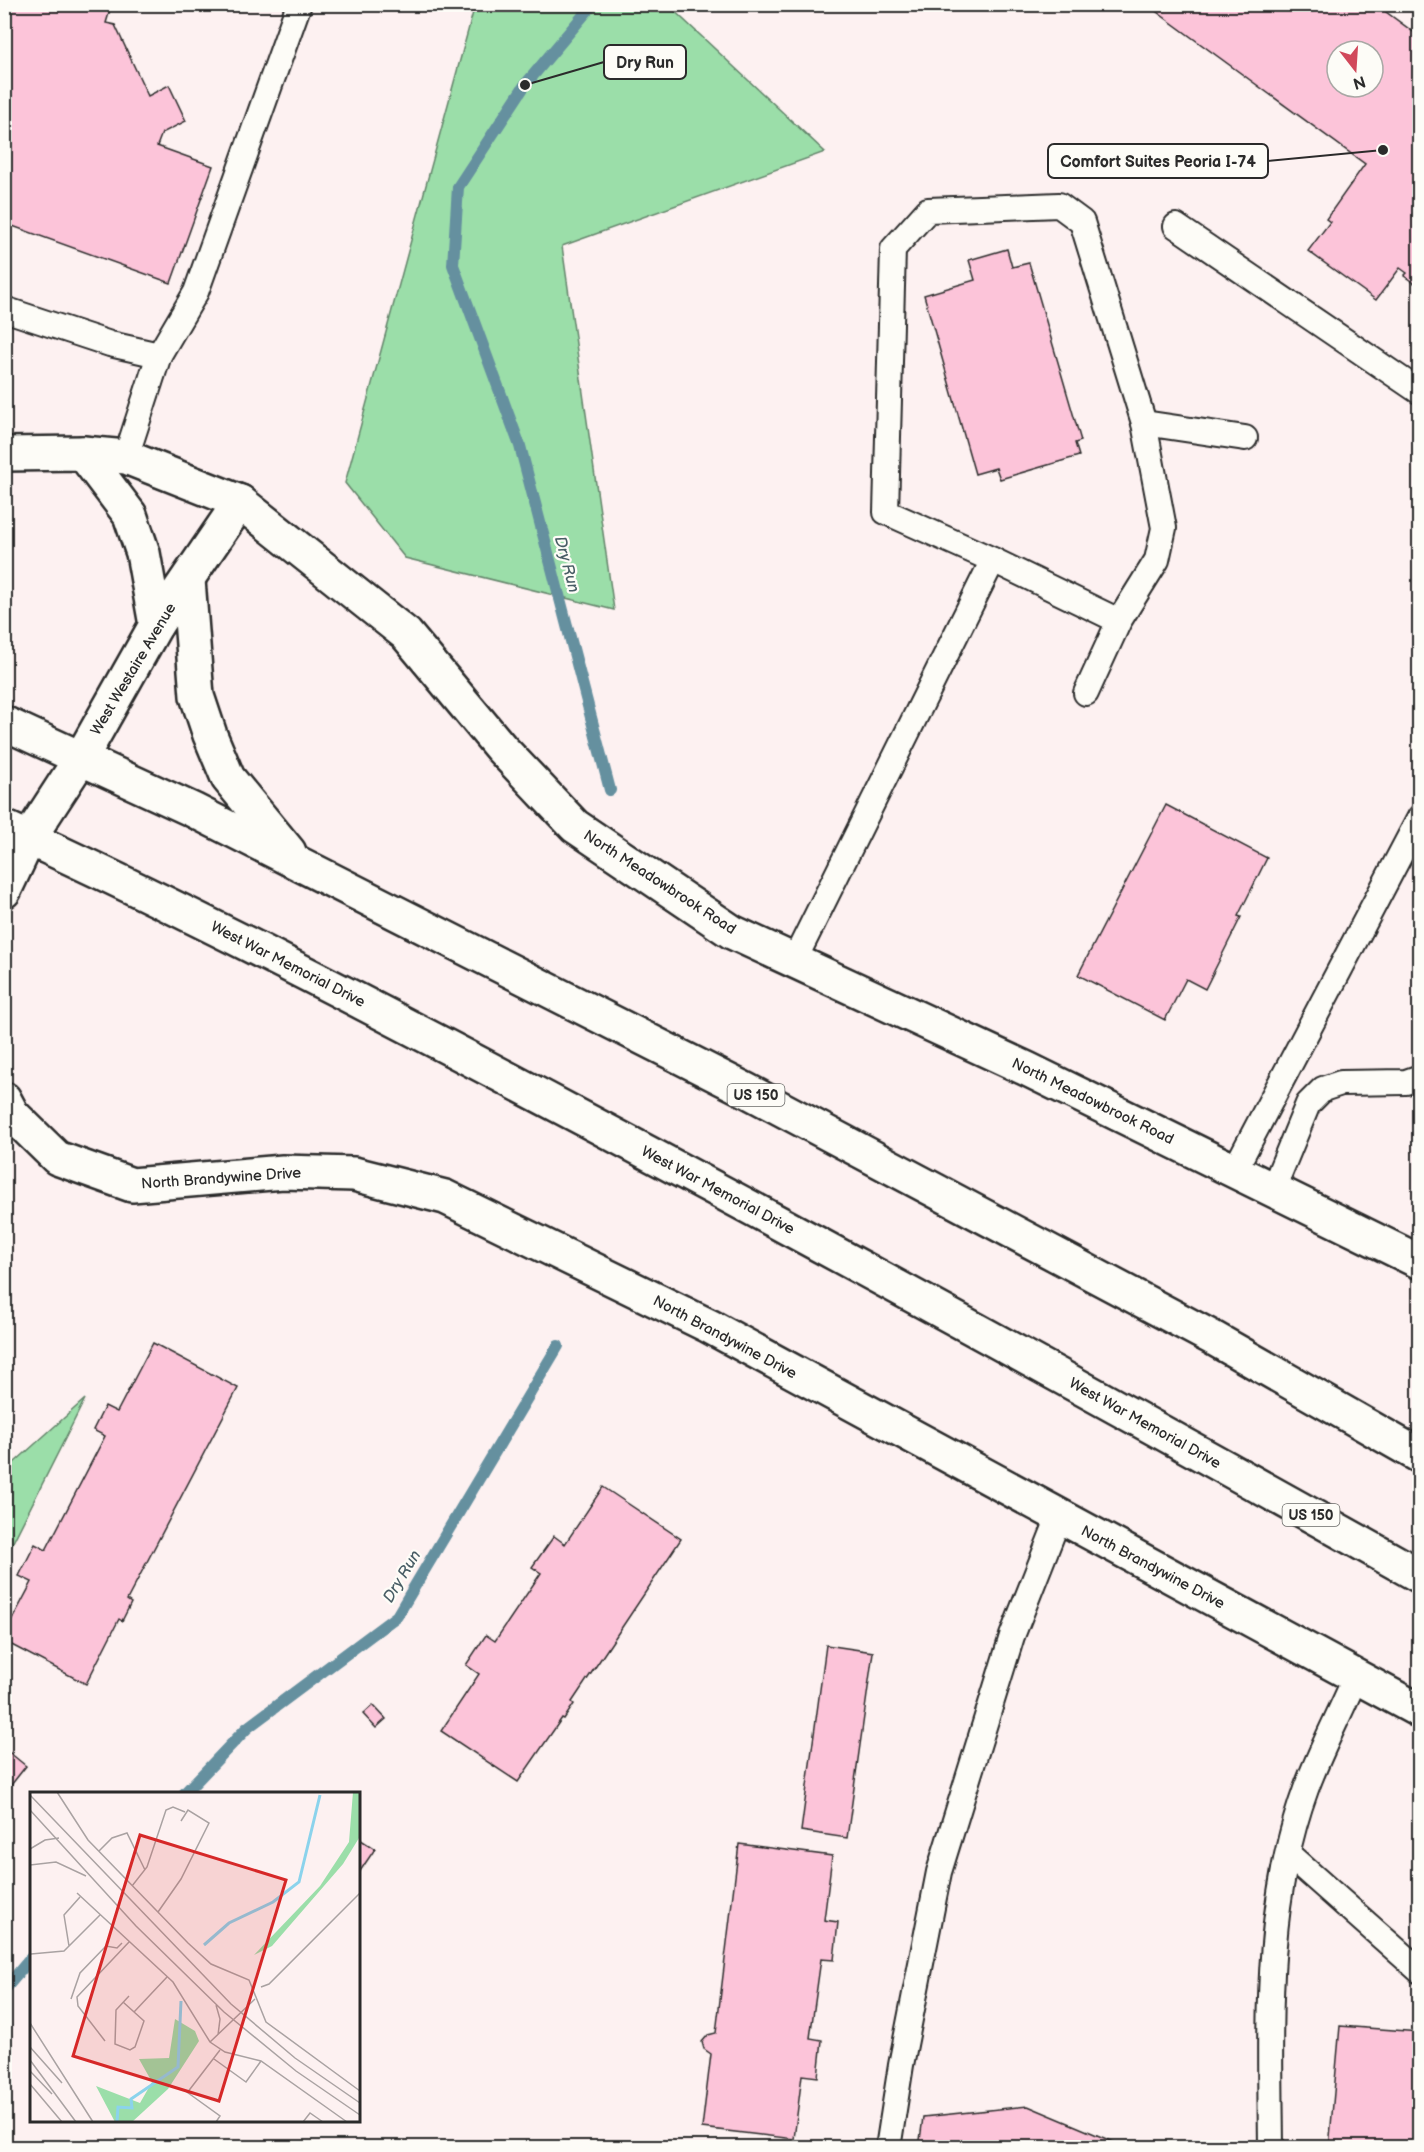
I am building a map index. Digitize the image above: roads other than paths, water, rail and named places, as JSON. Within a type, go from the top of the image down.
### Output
[{"type":"main road","name":"North Meadowbrook Road","points":[[4,454],[83,453],[126,457],[240,502],[406,634],[501,748],[575,826],[732,932],[1027,1069],[1419,1262]]},
{"type":"main road","points":[[83,453],[130,515],[143,553],[156,625]]},
{"type":"main road","name":"West Westaire Avenue","points":[[16,833],[81,758],[156,625],[240,502]]},
{"type":"main road","points":[[188,580],[197,696],[210,735],[228,778],[297,862]]},
{"type":"main road","name":"US 150","points":[[4,723],[193,810],[746,1090],[1214,1338],[1419,1456]]},
{"type":"main road","points":[[4,891],[16,833]]},
{"type":"main road","name":"West War Memorial Drive","points":[[16,833],[234,937],[433,1038],[818,1244],[1193,1449],[1419,1576]]},
{"type":"main road","name":"North Brandywine Drive","points":[[4,1099],[12,1114],[57,1158],[132,1185],[283,1172],[354,1174],[445,1197],[709,1326],[1419,1712]]},
{"type":"lane","points":[[126,457],[159,355],[196,292],[299,4]]},
{"type":"lane","points":[[1086,693],[1119,621],[1157,560],[1164,528],[1144,423],[1082,222],[1059,205],[928,210],[893,249],[886,512],[993,560],[1119,621]]},
{"type":"lane","points":[[1176,226],[1419,392]]},
{"type":"lane","points":[[4,309],[111,344],[159,355]]},
{"type":"lane","points":[[1144,423],[1245,438]]},
{"type":"lane","points":[[794,960],[993,560]]},
{"type":"lane","points":[[1234,1171],[1419,817]]},
{"type":"lane","points":[[1272,1190],[1308,1104],[1323,1089],[1341,1083],[1406,1082],[1419,1077]]},
{"type":"lane","points":[[888,2148],[901,2065],[939,1872],[1012,1636],[1059,1517]]},
{"type":"lane","points":[[1271,2148],[1269,2000],[1280,1887],[1306,1790],[1356,1676]]},
{"type":"lane","points":[[1288,1854],[1419,1971]]},
{"type":"waterway","name":"Dry Run","points":[[593,4],[525,85],[458,187],[453,265],[520,446],[610,790]]},
{"type":"waterway","name":"Dry Run","points":[[186,1792],[247,1728],[397,1616],[558,1346]]},
{"type":"waterway","name":"Dry Run","points":[[4,1990],[30,1959]]},
{"type":"place","name":"Dry Run","points":[[525,85]]},
{"type":"place","name":"Comfort Suites Peoria I-74","points":[[1383,150]]}]
